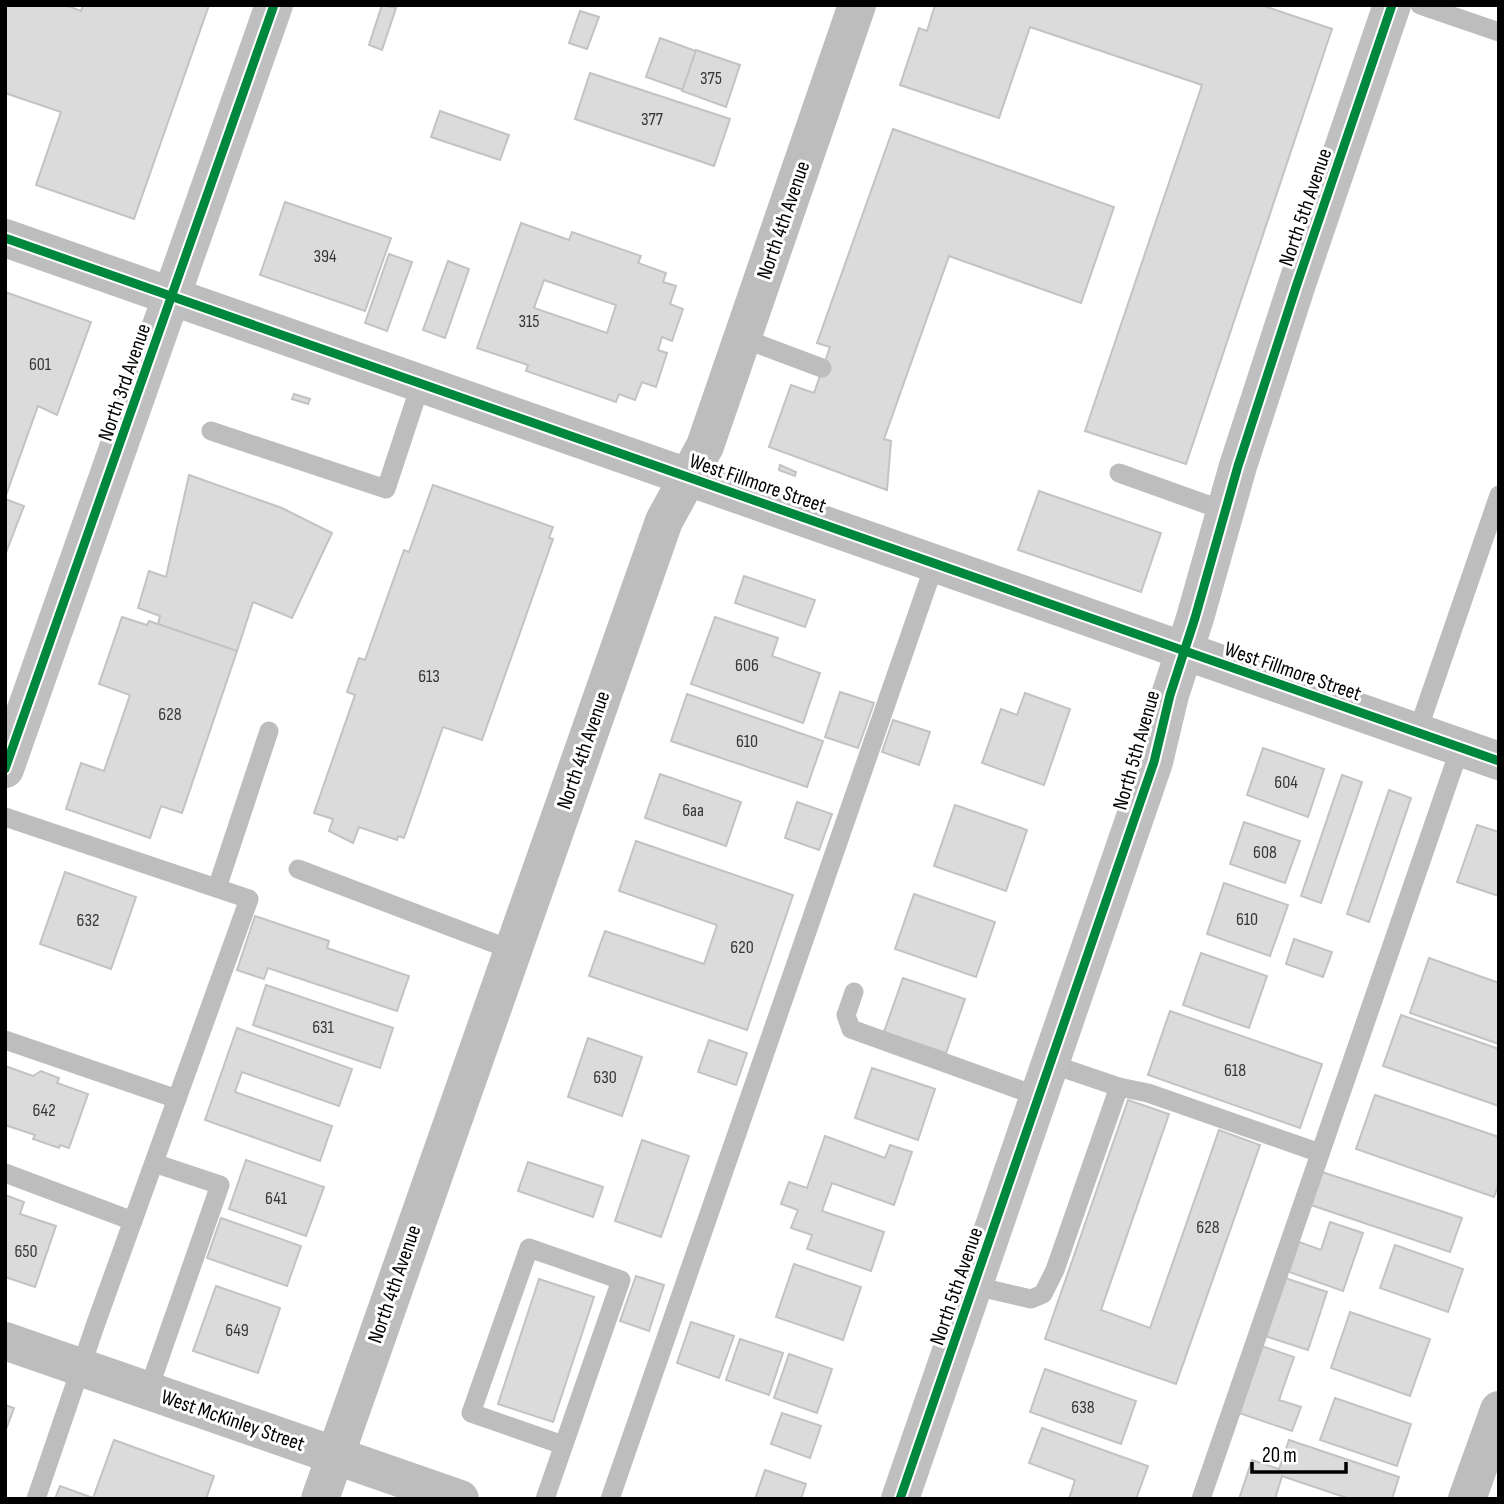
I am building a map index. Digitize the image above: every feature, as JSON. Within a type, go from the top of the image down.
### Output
[{"type":"street","name":"North 3rd Avenue","points":[[5,769],[274,5]]},
{"type":"street","name":"North 4th Avenue","points":[[320,1499],[664,521],[705,446],[857,5]]},
{"type":"street","name":"North 5th Avenue","points":[[900,1499],[1154,762],[1170,695],[1225,511],[1297,284],[1392,5]]},
{"type":"street","name":"West Fillmore Street","points":[[5,238],[1499,761]]},
{"type":"street","name":"West McKinley Street","points":[[5,1341],[460,1499]]},
{"type":"street","points":[[1467,1499],[1499,1410]]},
{"type":"lane","points":[[1420,5],[1499,32]]},
{"type":"lane","points":[[742,338],[822,368]]},
{"type":"lane","points":[[211,432],[386,489],[421,383]]},
{"type":"lane","points":[[1119,473],[1225,511]]},
{"type":"lane","points":[[1417,733],[1499,495]]},
{"type":"lane","points":[[610,1499],[935,564]]},
{"type":"lane","points":[[217,888],[269,732]]},
{"type":"lane","points":[[1201,1499],[1460,748]]},
{"type":"lane","points":[[5,817],[249,900],[80,1367],[36,1499]]},
{"type":"lane","points":[[298,869],[512,950]]},
{"type":"lane","points":[[854,992],[846,1015],[851,1029],[1045,1081],[1119,1087],[1148,1093],[1320,1153]]},
{"type":"lane","points":[[5,1040],[177,1099]]},
{"type":"lane","points":[[975,1286],[1031,1299],[1043,1294],[1055,1270],[1119,1087]]},
{"type":"lane","points":[[148,1391],[220,1185],[154,1163]]},
{"type":"lane","points":[[5,1172],[133,1221]]},
{"type":"lane","points":[[544,1499],[563,1445],[621,1280],[529,1248],[471,1413],[563,1445]]},
{"type":"building","points":[[5,5],[65,5],[81,11],[83,5],[209,5],[134,219],[36,185],[61,112],[5,93]]},
{"type":"building","points":[[382,5],[396,8],[382,50],[369,45]]},
{"type":"building","points":[[935,5],[1261,5],[1332,29],[1186,464],[1085,431],[1202,85],[1030,27],[999,118],[900,85],[919,28],[927,31]]},
{"type":"building","points":[[580,11],[599,17],[587,49],[569,43]]},
{"type":"building","points":[[660,38],[696,51],[683,90],[646,77]]},
{"type":"building","points":[[696,50],[740,65],[726,107],[682,91]]},
{"type":"building","points":[[590,73],[730,119],[714,166],[575,119]]},
{"type":"building","points":[[440,111],[509,135],[500,160],[431,137]]},
{"type":"building","points":[[893,129],[1114,207],[1081,303],[949,256],[884,439],[891,441],[887,490],[769,447],[791,385],[814,393],[830,347],[817,343]]},
{"type":"building","points":[[285,202],[391,238],[365,311],[260,275]]},
{"type":"building","points":[[521,223],[569,240],[572,232],[641,256],[638,263],[666,273],[663,282],[676,286],[670,304],[683,309],[672,341],[662,337],[658,350],[667,353],[656,387],[642,382],[635,400],[619,394],[616,402],[526,371],[528,365],[477,348]],"holes":[[[544,280],[616,305],[607,333],[534,308]]]},
{"type":"building","points":[[389,254],[412,262],[387,331],[365,323]]},
{"type":"building","points":[[448,261],[469,269],[445,338],[423,330]]},
{"type":"building","points":[[5,292],[91,322],[57,415],[38,406],[5,498]]},
{"type":"building","points":[[294,394],[310,399],[308,404],[292,399]]},
{"type":"building","points":[[780,465],[796,472],[795,476],[779,470]]},
{"type":"building","points":[[189,475],[282,508],[332,533],[292,618],[253,602],[237,651],[158,624],[160,616],[138,608],[149,571],[166,577]]},
{"type":"building","points":[[433,485],[553,527],[549,538],[553,539],[482,740],[443,727],[404,838],[398,836],[397,840],[359,827],[353,843],[329,831],[333,819],[314,813],[355,695],[347,692],[359,658],[365,660],[404,550],[409,552]]},
{"type":"building","points":[[1039,491],[1161,533],[1141,592],[1018,550]]},
{"type":"building","points":[[5,499],[24,506],[5,555]]},
{"type":"building","points":[[744,576],[815,600],[805,627],[735,603]]},
{"type":"building","points":[[122,617],[147,625],[149,621],[237,651],[182,813],[161,806],[150,838],[66,809],[81,763],[104,771],[130,695],[99,684]]},
{"type":"building","points":[[715,617],[778,638],[772,656],[820,673],[803,723],[691,684]]},
{"type":"building","points":[[840,692],[874,703],[858,748],[825,737]]},
{"type":"building","points":[[1025,693],[1070,709],[1044,785],[982,763],[1001,709],[1017,715]]},
{"type":"building","points":[[687,694],[823,741],[807,787],[671,741]]},
{"type":"building","points":[[893,720],[930,732],[919,765],[882,752]]},
{"type":"building","points":[[1263,748],[1324,769],[1308,817],[1247,795]]},
{"type":"building","points":[[660,774],[741,802],[726,846],[645,818]]},
{"type":"building","points":[[1342,775],[1362,782],[1321,903],[1301,896]]},
{"type":"building","points":[[1389,790],[1411,798],[1369,922],[1347,914]]},
{"type":"building","points":[[797,802],[832,814],[819,850],[785,838]]},
{"type":"building","points":[[955,805],[1027,830],[1006,891],[934,866]]},
{"type":"building","points":[[1244,822],[1300,841],[1285,883],[1230,864]]},
{"type":"building","points":[[1477,825],[1499,832],[1499,896],[1457,882]]},
{"type":"building","points":[[636,841],[793,895],[747,1030],[589,976],[605,931],[704,964],[717,925],[619,891]]},
{"type":"building","points":[[65,872],[136,897],[111,969],[40,944]]},
{"type":"building","points":[[1224,883],[1288,905],[1270,956],[1207,934]]},
{"type":"building","points":[[914,894],[995,922],[976,977],[895,949]]},
{"type":"building","points":[[255,916],[329,941],[327,948],[409,976],[397,1011],[268,968],[264,979],[237,970]]},
{"type":"building","points":[[1294,939],[1332,952],[1323,977],[1286,964]]},
{"type":"building","points":[[1201,953],[1267,976],[1249,1028],[1183,1005]]},
{"type":"building","points":[[1429,958],[1499,983],[1499,1044],[1410,1013]]},
{"type":"building","points":[[903,978],[965,999],[946,1053],[884,1032]]},
{"type":"building","points":[[266,985],[393,1028],[380,1068],[253,1025]]},
{"type":"building","points":[[1170,1011],[1322,1064],[1300,1128],[1148,1075]]},
{"type":"building","points":[[1401,1015],[1499,1049],[1499,1106],[1383,1066]]},
{"type":"building","points":[[237,1028],[352,1069],[339,1106],[242,1072],[235,1092],[332,1126],[320,1161],[205,1120]]},
{"type":"building","points":[[588,1038],[642,1057],[622,1116],[568,1097]]},
{"type":"building","points":[[709,1040],[747,1053],[736,1085],[698,1072]]},
{"type":"building","points":[[5,1066],[33,1076],[41,1071],[59,1078],[57,1083],[88,1094],[69,1148],[60,1145],[59,1148],[33,1139],[35,1135],[5,1125]]},
{"type":"building","points":[[872,1068],[935,1089],[918,1140],[855,1118]]},
{"type":"building","points":[[1375,1095],[1499,1137],[1499,1183],[1494,1197],[1356,1149]]},
{"type":"building","points":[[1128,1100],[1169,1114],[1101,1310],[1150,1328],[1219,1130],[1260,1145],[1176,1384],[1045,1339]]},
{"type":"building","points":[[825,1136],[885,1158],[890,1145],[912,1152],[894,1205],[832,1183],[822,1211],[884,1232],[871,1271],[807,1249],[812,1235],[791,1228],[798,1210],[781,1204],[789,1182],[807,1188]]},
{"type":"building","points":[[642,1140],[689,1156],[661,1237],[615,1221]]},
{"type":"building","points":[[246,1160],[324,1187],[306,1236],[229,1209]]},
{"type":"building","points":[[528,1162],[603,1187],[593,1217],[518,1191]]},
{"type":"building","points":[[1319,1171],[1462,1218],[1450,1252],[1308,1204]]},
{"type":"building","points":[[5,1195],[24,1202],[20,1214],[56,1226],[35,1287],[5,1277]]},
{"type":"building","points":[[221,1218],[301,1246],[287,1286],[207,1258]]},
{"type":"building","points":[[1330,1222],[1363,1233],[1343,1291],[1289,1272],[1299,1242],[1321,1250]]},
{"type":"building","points":[[1395,1245],[1463,1269],[1448,1312],[1380,1288]]},
{"type":"building","points":[[794,1264],[861,1287],[843,1340],[776,1317]]},
{"type":"building","points":[[636,1276],[664,1285],[649,1331],[620,1321]]},
{"type":"building","points":[[1282,1277],[1327,1292],[1308,1350],[1262,1335]]},
{"type":"building","points":[[539,1279],[594,1297],[553,1422],[498,1404]]},
{"type":"building","points":[[216,1286],[280,1308],[258,1373],[193,1351]]},
{"type":"building","points":[[1350,1312],[1430,1339],[1410,1396],[1331,1368]]},
{"type":"building","points":[[691,1322],[734,1336],[719,1378],[677,1363]]},
{"type":"building","points":[[740,1339],[783,1353],[769,1395],[726,1380]]},
{"type":"building","points":[[1256,1344],[1294,1357],[1279,1400],[1301,1407],[1292,1431],[1233,1411]]},
{"type":"building","points":[[789,1354],[832,1369],[817,1413],[774,1398]]},
{"type":"building","points":[[1045,1369],[1136,1401],[1121,1444],[1030,1412]]},
{"type":"building","points":[[1335,1398],[1411,1424],[1397,1466],[1320,1440]]},
{"type":"building","points":[[5,1405],[14,1408],[5,1432]]},
{"type":"building","points":[[782,1413],[821,1426],[810,1458],[771,1444]]},
{"type":"building","points":[[1042,1428],[1148,1466],[1136,1499],[1069,1499],[1075,1480],[1029,1463]]},
{"type":"building","points":[[114,1440],[214,1476],[206,1499],[55,1499],[60,1486],[93,1498]]},
{"type":"building","points":[[1289,1440],[1399,1477],[1392,1499],[1350,1499],[1282,1476],[1275,1499],[1239,1499],[1252,1460],[1279,1469]]},
{"type":"building","points":[[765,1470],[806,1484],[801,1499],[755,1499]]},
{"type":"cycle path","points":[[5,769],[274,5]]},
{"type":"cycle path","points":[[900,1499],[1154,762],[1170,695],[1238,466],[1392,5]]},
{"type":"cycle path","points":[[5,238],[1499,761]]}]
